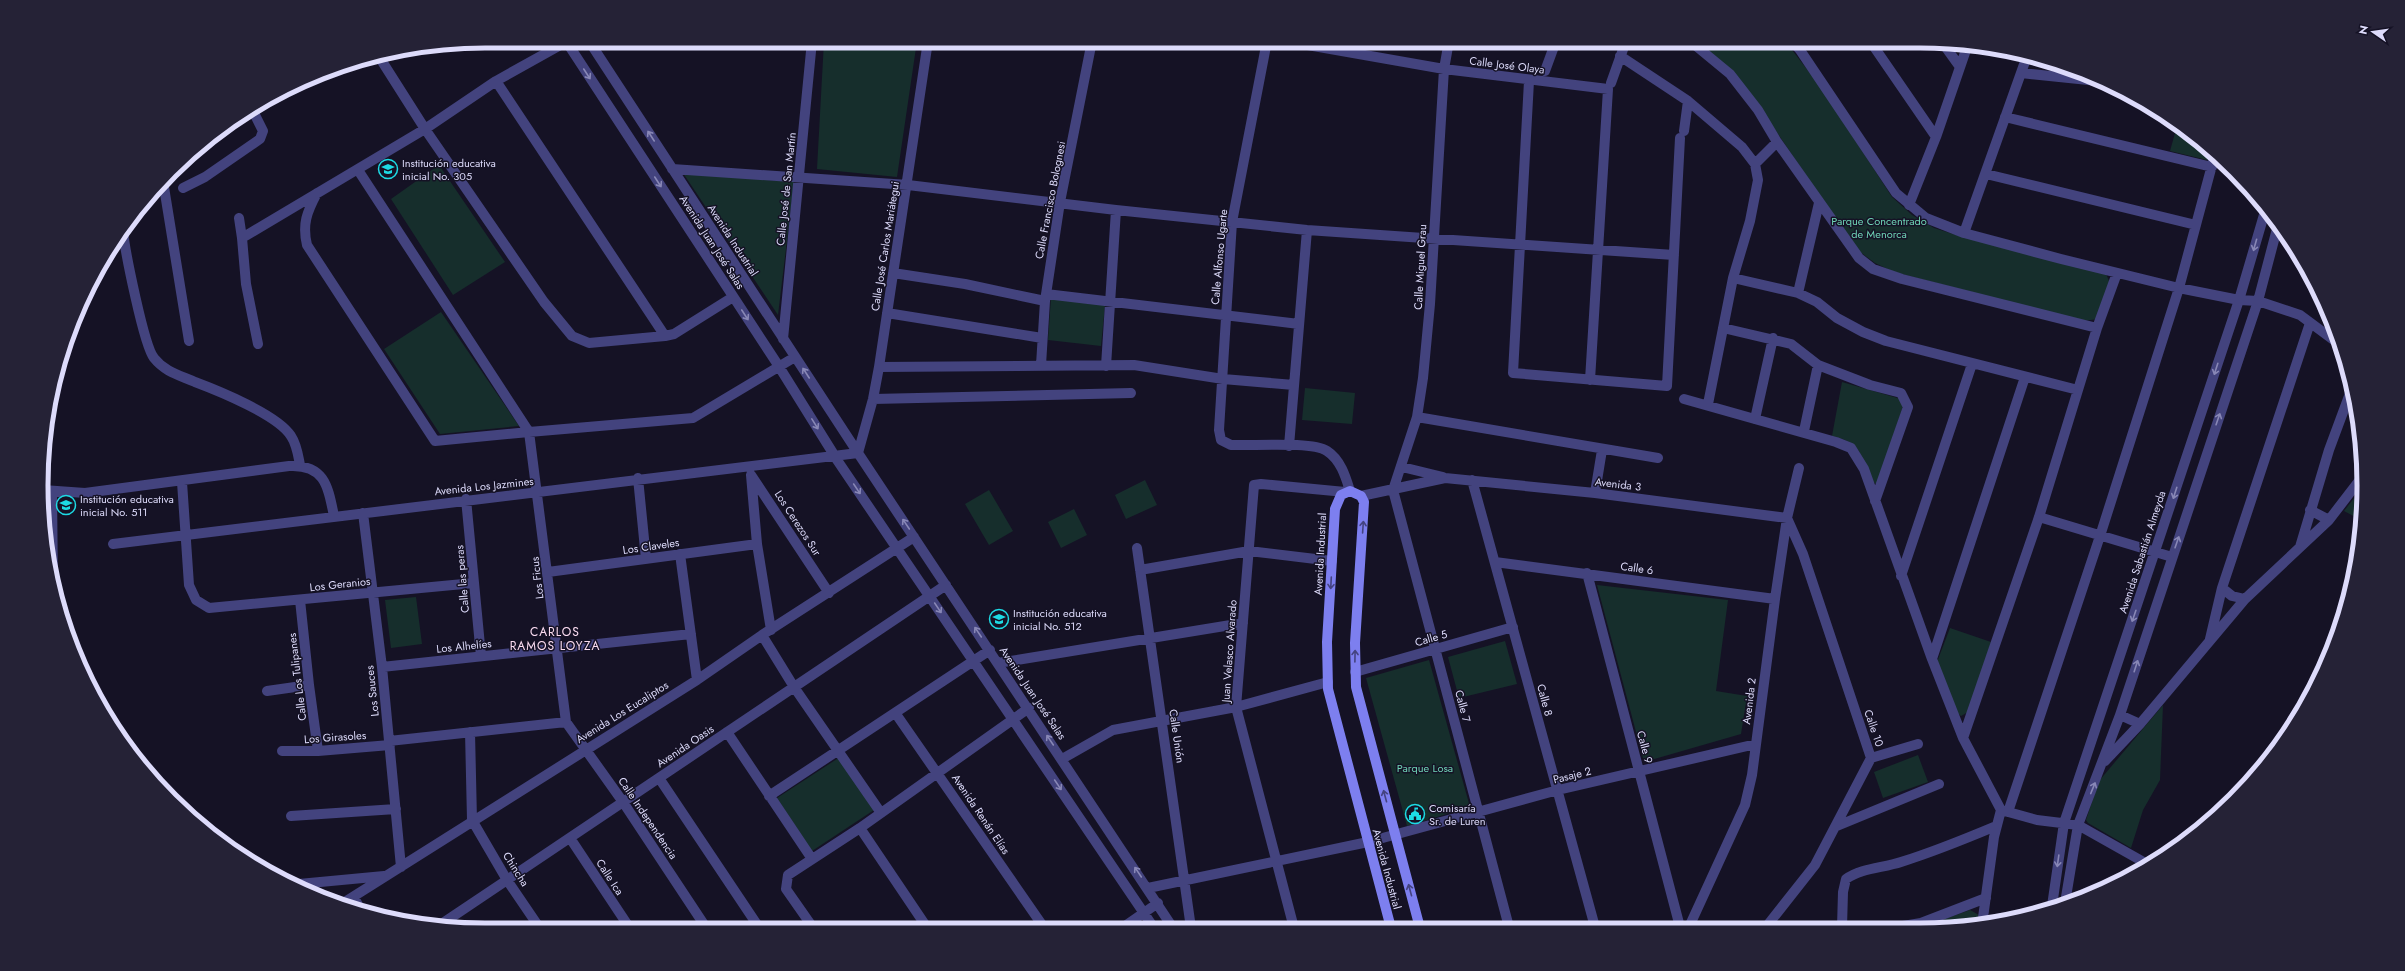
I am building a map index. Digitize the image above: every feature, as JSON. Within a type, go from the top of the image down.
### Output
[{"type":"street","points":[[242,238],[425,129],[496,81],[555,48]]},
{"type":"street","name":"Avenida Juan José Salas","points":[[570,48],[778,365],[836,458],[1151,923]]},
{"type":"street","name":"Avenida Industrial","points":[[594,48],[858,453]]},
{"type":"street","name":"Calle José de San Martín","points":[[784,339],[811,48]]},
{"type":"street","name":"Calle José Carlos Mariátegui","points":[[858,453],[873,399],[879,367],[908,185],[927,48]]},
{"type":"street","name":"Calle Francisco Bolognesi","points":[[1041,365],[1045,298],[1060,202],[1091,48]]},
{"type":"street","name":"Calle Alfonso Ugarte","points":[[1266,48],[1232,222],[1219,430],[1221,440],[1231,446],[1289,446]]},
{"type":"street","name":"Calle José Olaya","points":[[1325,48],[1444,69],[1529,81],[1610,86]]},
{"type":"street","name":"Calle Miguel Grau","points":[[1393,490],[1402,467],[1417,417],[1423,378],[1430,304],[1444,69],[1448,48]]},
{"type":"street","points":[[1545,72],[1554,48]]},
{"type":"street","points":[[1590,380],[1610,86],[1623,48]]},
{"type":"street","points":[[1698,48],[1730,74],[1758,110],[1777,142],[1859,258],[1873,269],[1902,279],[2097,328]]},
{"type":"street","points":[[1798,48],[1896,194],[1926,218],[1964,233],[2117,273],[2179,288],[2239,300],[2258,301],[2300,315],[2332,339]]},
{"type":"street","points":[[1875,48],[1936,137]]},
{"type":"street","points":[[1947,49],[1960,67]]},
{"type":"street","points":[[1909,205],[1936,137],[1966,51]]},
{"type":"street","points":[[1620,56],[1688,101],[1742,147],[1755,164],[1758,180],[1750,221],[1733,278],[1708,404]]},
{"type":"street","points":[[382,61],[425,129],[544,302],[572,336],[589,343],[674,334],[733,297]]},
{"type":"street","points":[[1964,233],[2025,61]]},
{"type":"street","points":[[2021,73],[2083,79]]},
{"type":"street","points":[[496,81],[665,336]]},
{"type":"street","points":[[1529,81],[1513,373],[1667,386],[1682,134],[1688,101]]},
{"type":"street","points":[[183,188],[205,177],[260,139],[263,131],[255,114]]},
{"type":"street","points":[[2005,116],[2212,167]]},
{"type":"street","points":[[1755,164],[1777,142]]},
{"type":"street","points":[[1983,918],[1996,826],[2004,811],[2100,536],[2179,288],[2214,162]]},
{"type":"street","points":[[672,168],[800,176],[908,185],[1060,202],[1116,210],[1307,230],[1520,246],[1674,255]]},
{"type":"street","points":[[358,170],[529,432]]},
{"type":"street","points":[[1986,174],[2196,225]]},
{"type":"street","points":[[164,189],[189,341]]},
{"type":"street","points":[[317,193],[305,214],[303,230],[307,245],[434,441],[693,418],[778,365],[795,357]]},
{"type":"street","points":[[1798,293],[1819,203]]},
{"type":"street","points":[[1106,366],[1108,303],[1116,210]]},
{"type":"street","name":"Avenida Sabastián Almeyda","points":[[2053,902],[2064,823],[2156,552],[2239,300],[2264,215]]},
{"type":"street","points":[[240,218],[246,284],[258,344]]},
{"type":"street","points":[[1307,230],[1289,446],[1314,446],[1328,451],[1336,460],[1348,492],[1361,496]]},
{"type":"street","points":[[2066,898],[2078,824],[2103,763],[2120,715],[2258,301],[2276,232]]},
{"type":"street","points":[[124,239],[140,315],[152,356],[164,369],[250,406],[275,422],[290,435],[297,449],[300,465]]},
{"type":"street","points":[[893,273],[1045,298],[1108,303],[1299,324]]},
{"type":"street","points":[[1963,738],[2039,517],[2097,328],[2117,273]]},
{"type":"street","points":[[1733,278],[1798,293],[1817,302],[1837,318],[1863,332],[1886,341],[2078,390]]},
{"type":"street","points":[[887,313],[1042,338]]},
{"type":"street","points":[[2209,643],[2222,588],[2310,323]]},
{"type":"street","points":[[1723,328],[1772,338],[1791,344],[1818,365],[1870,385],[1901,393],[1906,400],[1908,408],[1875,501]]},
{"type":"street","points":[[1755,419],[1772,338]]},
{"type":"street","points":[[1902,576],[1972,364]]},
{"type":"street","points":[[879,367],[1134,365],[1223,378],[1294,385]]},
{"type":"street","points":[[1804,431],[1818,365]]},
{"type":"street","points":[[1932,658],[2025,377]]},
{"type":"street","points":[[873,399],[1131,393]]},
{"type":"street","points":[[2300,547],[2310,510],[2349,398]]},
{"type":"street","points":[[1684,399],[1708,404],[1755,419],[1804,431],[1851,448],[1862,464],[1932,658],[1963,738],[2004,811],[2037,820],[2078,824],[2140,863]]},
{"type":"street","points":[[1417,417],[1602,450],[1658,458]]},
{"type":"street","name":"Los Ficus","points":[[529,432],[566,722]]},
{"type":"street","points":[[1595,493],[1602,450]]},
{"type":"street","name":"Avenida Juan José Salas","points":[[858,453],[1029,708],[1170,923]]},
{"type":"street","name":"Avenida Los Jazmines","points":[[113,544],[466,499],[537,492],[638,478],[749,471],[836,458],[858,453]]},
{"type":"street","points":[[48,490],[85,494],[300,465],[306,466],[320,476],[329,494],[334,516]]},
{"type":"street","name":"Avenida 3","points":[[1402,467],[1445,478],[1595,493],[1787,518]]},
{"type":"street","name":"Avenida 2","points":[[1691,923],[1745,805],[1756,744],[1787,518],[1799,468]]},
{"type":"street","points":[[749,471],[766,632],[794,687],[839,750],[881,814]]},
{"type":"street","name":"Los Cerezos Sur","points":[[749,471],[829,593]]},
{"type":"street","points":[[638,478],[646,559]]},
{"type":"street","name":"Avenida 3","points":[[1361,496],[1445,478]]},
{"type":"street","name":"Calle 8","points":[[1472,480],[1594,923]]},
{"type":"street","points":[[182,482],[185,535]]},
{"type":"street","name":"Juan Velasco Alvarado","points":[[1293,923],[1236,707],[1254,485],[1261,484],[1348,492]]},
{"type":"street","points":[[2103,763],[2140,724],[2245,599],[2329,520],[2357,484]]},
{"type":"street","name":"Calle 7","points":[[1393,490],[1508,923]]},
{"type":"street","name":"Avenida Industrial","points":[[1348,492],[1336,501],[1335,509],[1327,654],[1330,705],[1390,923]]},
{"type":"street","name":"Avenida Industrial","points":[[1361,496],[1364,502],[1355,672],[1356,687],[1419,923]]},
{"type":"street","name":"Calle las peras","points":[[466,499],[481,656]]},
{"type":"street","points":[[2310,510],[2329,520]]},
{"type":"street","name":"Los Sauces","points":[[363,513],[382,666],[401,867]]},
{"type":"street","points":[[2039,517],[2172,557]]},
{"type":"street","name":"Calle 10","points":[[1769,923],[1815,864],[1837,826],[1871,758],[1803,554],[1787,518]]},
{"type":"street","name":"Los Geranios","points":[[185,535],[189,585],[196,600],[209,608],[474,582]]},
{"type":"street","name":"Avenida Los Eucaliptos","points":[[347,901],[388,876],[472,820],[697,680],[766,632],[829,593],[914,537]]},
{"type":"street","name":"Los Claveles","points":[[548,572],[757,544]]},
{"type":"street","name":"Calle Unión","points":[[1137,548],[1163,720],[1190,923]]},
{"type":"street","points":[[1140,570],[1249,551],[1332,561]]},
{"type":"street","points":[[680,554],[697,680]]},
{"type":"street","name":"Calle 6","points":[[1495,562],[1775,599]]},
{"type":"street","name":"Calle 9","points":[[1587,573],[1679,923]]},
{"type":"street","name":"Avenida Oasis","points":[[454,922],[507,880],[946,585]]},
{"type":"street","points":[[2222,588],[2232,596],[2245,599]]},
{"type":"street","name":"Calle Los Tulipanes","points":[[300,600],[318,751]]},
{"type":"street","points":[[998,663],[1243,623]]},
{"type":"street","name":"Calle 5","points":[[1355,672],[1513,627]]},
{"type":"street","name":"Los Alhelíes","points":[[382,666],[691,634]]},
{"type":"street","points":[[769,796],[896,714],[990,650]]},
{"type":"street","points":[[1062,759],[1113,730],[1236,707],[1328,682]]},
{"type":"street","points":[[267,691],[309,685]]},
{"type":"street","points":[[807,923],[786,889],[788,875],[881,814],[1029,708]]},
{"type":"street","name":"Avenida Renán Elías","points":[[896,714],[1041,923]]},
{"type":"street","points":[[2120,715],[2140,724]]},
{"type":"street","name":"Los Girasoles","points":[[282,751],[318,751],[470,732],[566,722]]},
{"type":"street","name":"Calle Independencia","points":[[566,722],[623,802],[703,923]]},
{"type":"street","points":[[470,732],[472,820]]},
{"type":"street","points":[[727,732],[812,859]]},
{"type":"street","name":"Pasaje 2","points":[[1148,888],[1184,878],[1276,862],[1368,842],[1479,813],[1558,790],[1756,744]]},
{"type":"street","points":[[1871,758],[1918,744]]},
{"type":"street","points":[[659,778],[756,923]]},
{"type":"street","points":[[1837,826],[1939,784]]},
{"type":"street","points":[[292,816],[396,809]]},
{"type":"street","name":"Chincha","points":[[472,820],[507,880],[536,923]]},
{"type":"street","points":[[1842,923],[1843,892],[1846,879],[1854,873],[1890,865],[1937,850],[1996,826]]},
{"type":"street","points":[[860,828],[924,923]]},
{"type":"street","name":"Calle Ica","points":[[570,838],[626,923]]},
{"type":"street","points":[[304,884],[388,876]]},
{"type":"street","points":[[354,897],[357,904]]},
{"type":"street","points":[[1925,923],[1986,898]]},
{"type":"street","points":[[1129,923],[1158,903]]},
{"type":"green space","points":[[824,48],[916,48],[897,177],[817,169]]},
{"type":"green space","name":"Parque Concentrado de Menorca","points":[[1704,48],[1790,48],[1820,86],[1892,197],[1912,215],[1934,228],[1953,234],[2106,274],[2110,283],[2098,319],[2083,321],[1894,272],[1875,263],[1856,249],[1774,128]]},
{"type":"green space","points":[[2176,131],[2210,159],[2207,160],[2170,151]]},
{"type":"green space","points":[[439,165],[505,262],[453,295],[391,199]]},
{"type":"green space","points":[[683,173],[794,182],[778,315]]},
{"type":"green space","points":[[1051,298],[1105,305],[1101,346],[1048,340]]},
{"type":"green space","points":[[441,312],[519,426],[440,434],[384,349]]},
{"type":"green space","points":[[1842,382],[1901,399],[1904,403],[1878,483],[1876,484],[1869,477],[1858,450],[1845,440],[1832,436]]},
{"type":"green space","points":[[1305,388],[1355,393],[1352,424],[1302,420]]},
{"type":"green space","points":[[1145,480],[1157,505],[1126,519],[1115,495]]},
{"type":"green space","points":[[989,490],[1013,531],[989,545],[965,504]]},
{"type":"green space","points":[[2357,495],[2356,517],[2344,511]]},
{"type":"green space","points":[[1074,509],[1087,535],[1061,548],[1048,522]]},
{"type":"green space","points":[[1597,585],[1728,600],[1716,691],[1747,696],[1741,734],[1644,762]]},
{"type":"green space","points":[[416,597],[422,644],[391,648],[385,600]]},
{"type":"green space","points":[[1950,628],[1991,642],[1970,711],[1961,716],[1955,711],[1937,662]]},
{"type":"green space","points":[[1505,641],[1517,684],[1459,698],[1448,657]]},
{"type":"green space","name":"Parque Losa","points":[[1429,660],[1470,807],[1407,826],[1366,678]]},
{"type":"green space","points":[[2163,705],[2160,780],[2143,810],[2131,848],[2088,823],[2086,820],[2099,781]]},
{"type":"green space","points":[[1918,755],[1928,782],[1883,798],[1874,772]]},
{"type":"green space","points":[[840,757],[874,810],[812,851],[777,798]]},
{"type":"green space","points":[[1970,910],[1979,915],[1978,919],[1935,922]]},
{"type":"place","name":"Institución educativa inicial No. 305","points":[[388,169]]},
{"type":"place","name":"Institución educativa inicial No. 511","points":[[66,505]]},
{"type":"place","name":"Institución educativa inicial No. 512","points":[[999,619]]},
{"type":"place","name":"Comisaría Sr. de Luren","points":[[1415,814]]},
{"type":"district","name":"CARLOS RAMOS LOYZA","points":[[555,639]]}]
